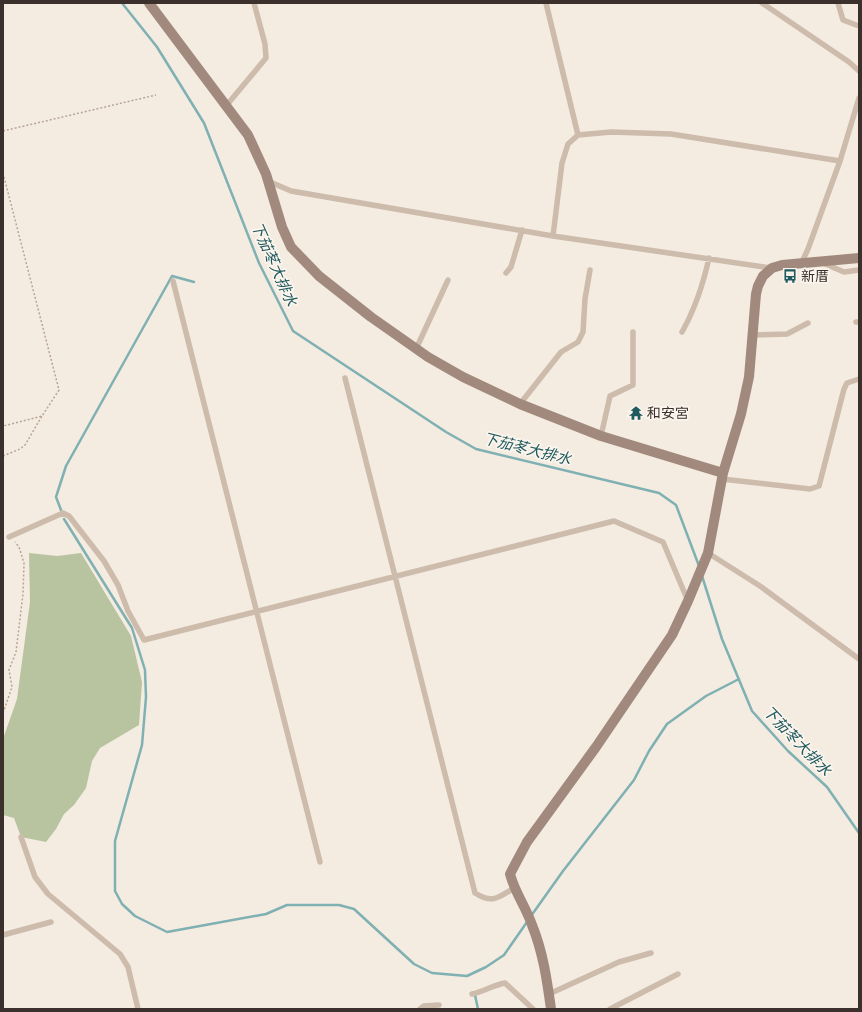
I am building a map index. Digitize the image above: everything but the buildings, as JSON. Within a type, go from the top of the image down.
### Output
[{"type":"street","points":[[150,3],[248,135],[268,181],[282,227],[291,247],[318,276],[371,317],[416,349],[463,377],[520,404],[601,436],[723,476]]},
{"type":"street","points":[[551,1009],[547,972],[532,924],[514,888],[510,874],[527,842],[596,747],[672,636],[688,601],[708,553],[723,476],[741,414],[749,377],[756,294],[763,276],[772,268],[859,258]]},
{"type":"lane","points":[[226,106],[266,58],[265,44],[254,3]]},
{"type":"lane","points":[[546,3],[578,135]]},
{"type":"lane","points":[[762,3],[849,62],[859,71]]},
{"type":"lane","points":[[838,3],[843,20],[859,26]]},
{"type":"lane","points":[[801,264],[808,249],[840,161],[859,98]]},
{"type":"lane","points":[[553,236],[562,163],[568,144],[578,135],[611,132],[671,134],[840,161]]},
{"type":"lane","points":[[268,181],[291,191],[553,236],[772,268]]},
{"type":"lane","points":[[506,273],[511,267],[522,230]]},
{"type":"lane","points":[[682,332],[702,289],[709,258]]},
{"type":"lane","points":[[821,262],[844,272],[859,270]]},
{"type":"lane","points":[[520,404],[561,352],[578,342],[583,332],[585,299],[590,270]]},
{"type":"lane","points":[[416,349],[448,280]]},
{"type":"lane","points":[[173,281],[320,862]]},
{"type":"lane","points":[[753,335],[787,334],[808,323]]},
{"type":"lane","points":[[601,436],[610,396],[633,385],[633,332]]},
{"type":"lane","points":[[345,378],[475,892],[483,898],[496,899],[514,888]]},
{"type":"lane","points":[[723,476],[810,488],[819,486],[844,389],[847,383],[859,379]]},
{"type":"lane","points":[[10,537],[63,513],[69,516],[104,561],[118,585],[128,611],[144,640],[614,521],[663,542],[688,601]]},
{"type":"lane","points":[[708,553],[760,586],[859,659]]},
{"type":"lane","points":[[21,837],[36,878],[48,894],[120,954],[128,967],[138,1009]]},
{"type":"lane","points":[[3,935],[51,922]]},
{"type":"lane","points":[[549,994],[619,962],[651,953]]},
{"type":"lane","points":[[610,1009],[678,974]]},
{"type":"lane","points":[[472,994],[478,993],[493,985],[504,983],[533,1009]]},
{"type":"lane","points":[[420,1009],[424,1006],[439,1005]]},
{"type":"path","points":[[3,130],[156,94]]},
{"type":"path","points":[[3,173],[59,390],[20,450],[3,456]]},
{"type":"path","points":[[3,426],[42,416]]},
{"type":"path","points":[[3,713],[12,687],[9,670],[16,652],[23,594],[24,563],[19,547],[10,537]]},
{"type":"green space","points":[[29,553],[57,556],[81,553],[131,636],[142,682],[139,725],[100,748],[92,761],[86,788],[74,805],[64,814],[56,829],[46,842],[21,837],[14,818],[3,815],[4,736],[17,699],[30,602]]},
{"type":"waterway","name":"下茄苳大排水","points":[[122,3],[157,47],[204,123],[259,263],[293,331],[446,432],[476,449],[659,493],[676,505],[699,566]]},
{"type":"waterway","points":[[61,510],[56,497],[66,466],[172,276],[194,282]]},
{"type":"waterway","points":[[64,519],[132,628],[145,670],[146,697],[142,745],[115,841],[115,891],[122,904],[135,916],[167,932],[266,914],[287,905],[339,905],[354,909],[414,964],[432,973],[467,976],[486,967],[504,955],[527,922]]},
{"type":"waterway","name":"下茄苳大排水","points":[[702,576],[722,639],[752,711],[788,751],[827,787],[859,833]]},
{"type":"waterway","points":[[531,916],[563,871],[634,780],[649,751],[667,724],[706,696],[739,679]]},
{"type":"waterway","points":[[475,995],[478,1009]]},
{"type":"place","name":"新厝","points":[[790,276]]},
{"type":"place","name":"和安宮","points":[[636,413]]}]
